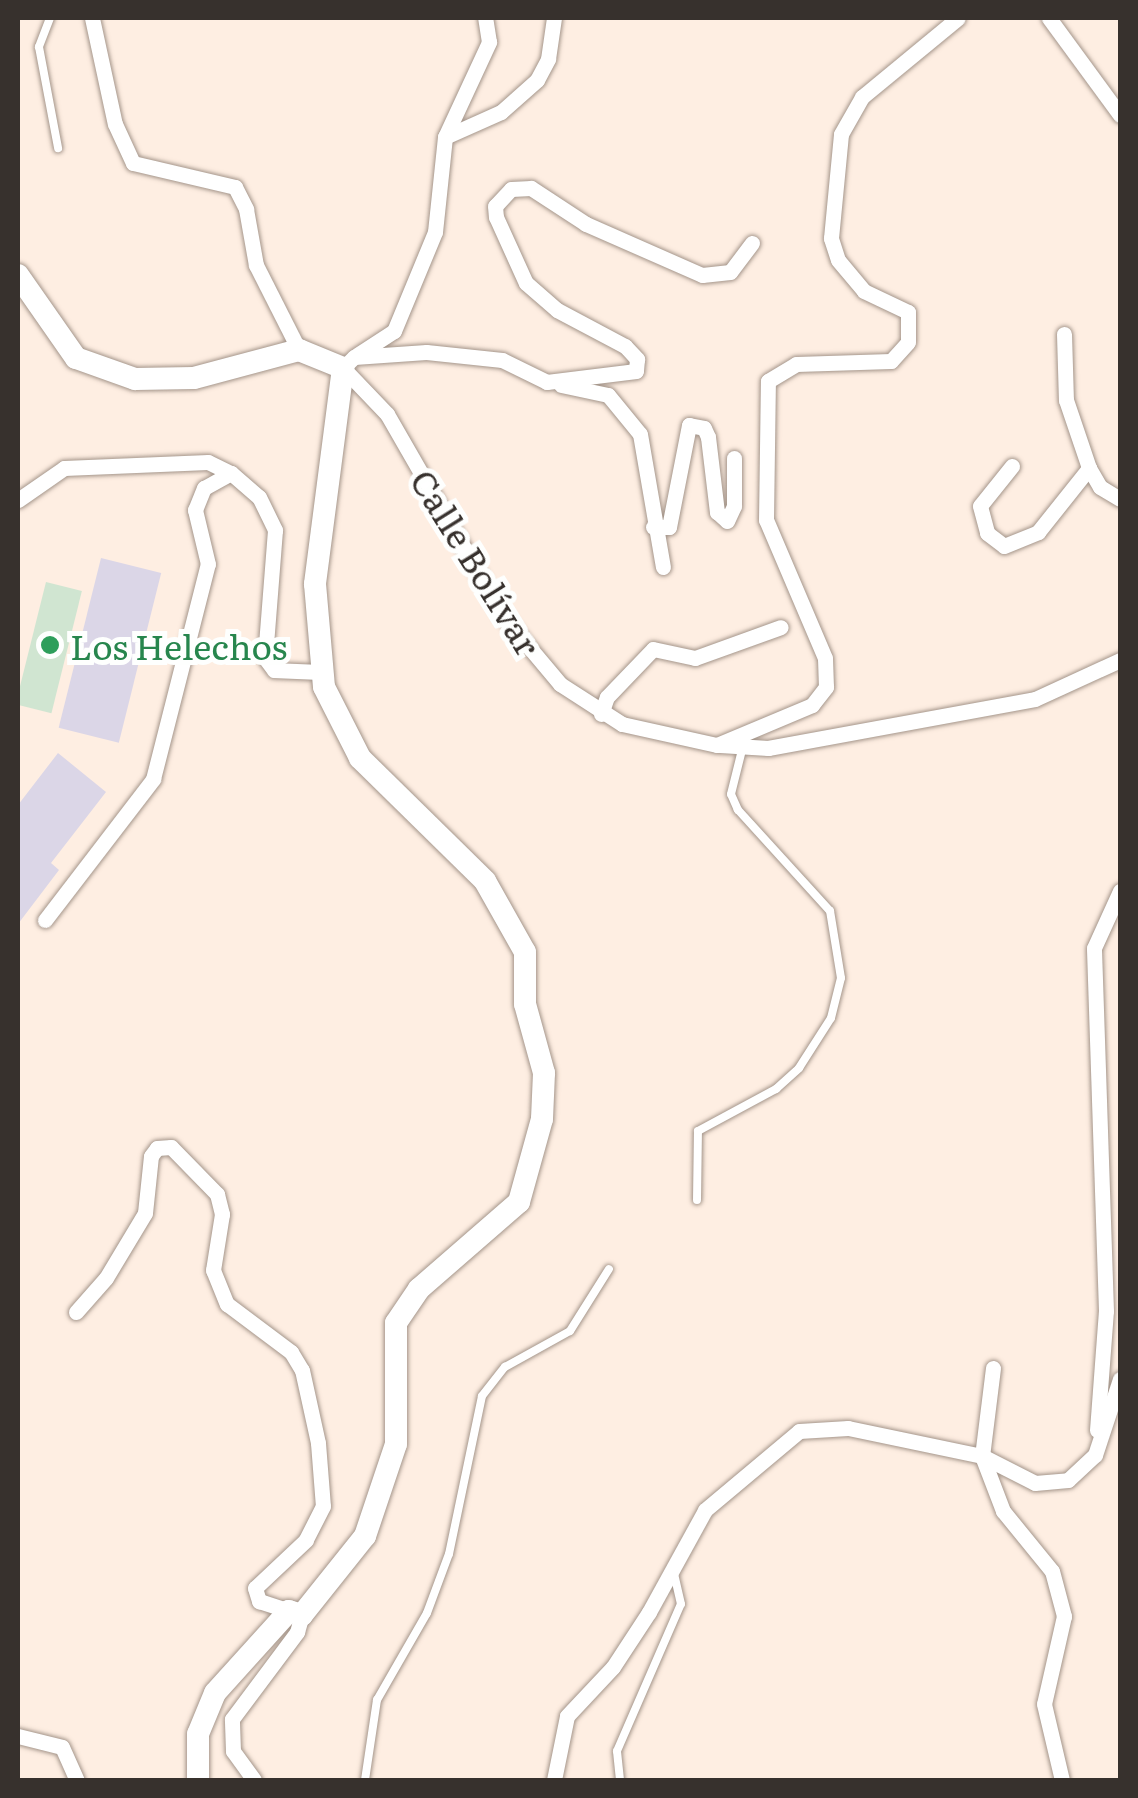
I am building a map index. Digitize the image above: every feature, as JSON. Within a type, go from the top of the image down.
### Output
[{"type":"street","points":[[18,276],[76,358],[135,379],[194,378],[299,350],[267,293],[235,187],[134,163],[115,124],[92,18]]},
{"type":"street","points":[[198,1780],[198,1734],[215,1693],[365,1536],[396,1444],[396,1323],[419,1288],[519,1202],[546,1094],[525,1004],[521,945],[485,881],[360,758],[319,672],[318,543],[349,362],[394,331],[408,301],[435,232],[445,137],[489,42],[486,18]]},
{"type":"street","points":[[445,137],[501,112],[536,80],[548,59],[554,18]]},
{"type":"street","points":[[716,745],[812,705],[826,688],[825,658],[766,520],[768,381],[796,364],[891,360],[908,342],[908,312],[864,290],[838,260],[831,238],[841,134],[862,97],[958,18]]},
{"type":"street","points":[[1048,18],[1120,116]]},
{"type":"street","points":[[547,382],[628,375],[636,372],[637,359],[625,346],[557,310],[526,283],[496,217],[502,194],[532,188],[586,224],[702,275],[730,272],[752,242]]},
{"type":"street","points":[[1064,334],[1066,400],[1100,487],[1120,499]]},
{"type":"street","name":"Calle Bolívar","points":[[299,350],[349,362],[387,414],[503,616],[560,684],[601,714],[642,732],[716,745],[785,745],[1035,699],[1120,660]]},
{"type":"street","points":[[349,362],[484,356],[547,382],[608,395],[623,409],[650,466],[654,527],[663,567]]},
{"type":"street","points":[[654,527],[669,526],[689,425],[704,428],[708,437],[717,512],[726,521],[734,506],[734,458]]},
{"type":"street","points":[[18,500],[64,468],[208,462],[231,474],[259,497],[275,530],[266,658],[274,670],[319,672]]},
{"type":"street","points":[[1012,466],[980,506],[987,533],[1004,546],[1038,532],[1090,468]]},
{"type":"street","points":[[45,920],[153,779],[208,564],[195,510],[204,488],[231,474]]},
{"type":"street","points":[[601,714],[607,697],[653,649],[695,658],[781,627]]},
{"type":"street","points":[[1095,1455],[1106,1310],[1094,948],[1120,891]]},
{"type":"street","points":[[76,1312],[106,1278],[145,1213],[151,1156],[157,1148],[170,1147],[218,1194],[222,1214],[213,1270],[226,1304],[291,1352],[302,1370],[318,1443],[323,1506],[306,1540],[255,1588],[260,1601],[295,1613]]},
{"type":"street","points":[[993,1368],[982,1456],[1003,1512],[1052,1571],[1064,1616],[1044,1704],[1062,1780]]},
{"type":"street","points":[[554,1780],[568,1716],[613,1667],[705,1510],[799,1431],[848,1428],[982,1456],[1034,1482],[1068,1480],[1095,1455],[1120,1379]]},
{"type":"street","points":[[254,1780],[233,1751],[232,1719],[297,1632],[295,1613]]},
{"type":"street","points":[[18,1736],[62,1747],[77,1780]]},
{"type":"lane","points":[[50,18],[39,47],[58,148]]},
{"type":"lane","points":[[697,1200],[698,1131],[776,1089],[799,1068],[830,1018],[841,978],[830,911],[738,810],[731,794],[743,746]]},
{"type":"lane","points":[[365,1780],[376,1700],[428,1613],[449,1554],[482,1396],[505,1368],[570,1331],[609,1269]]},
{"type":"lane","points":[[620,1780],[617,1752],[681,1604],[670,1566]]},
{"type":"green space","name":"Los Helechos","points":[[46,582],[82,591],[51,713],[18,705]]},
{"type":"building","points":[[101,558],[161,573],[119,743],[59,728]]},
{"type":"building","points":[[58,753],[106,792],[51,863],[59,870],[18,924],[18,805]]},
{"type":"place","name":"Los Helechos","points":[[50,645]]}]
